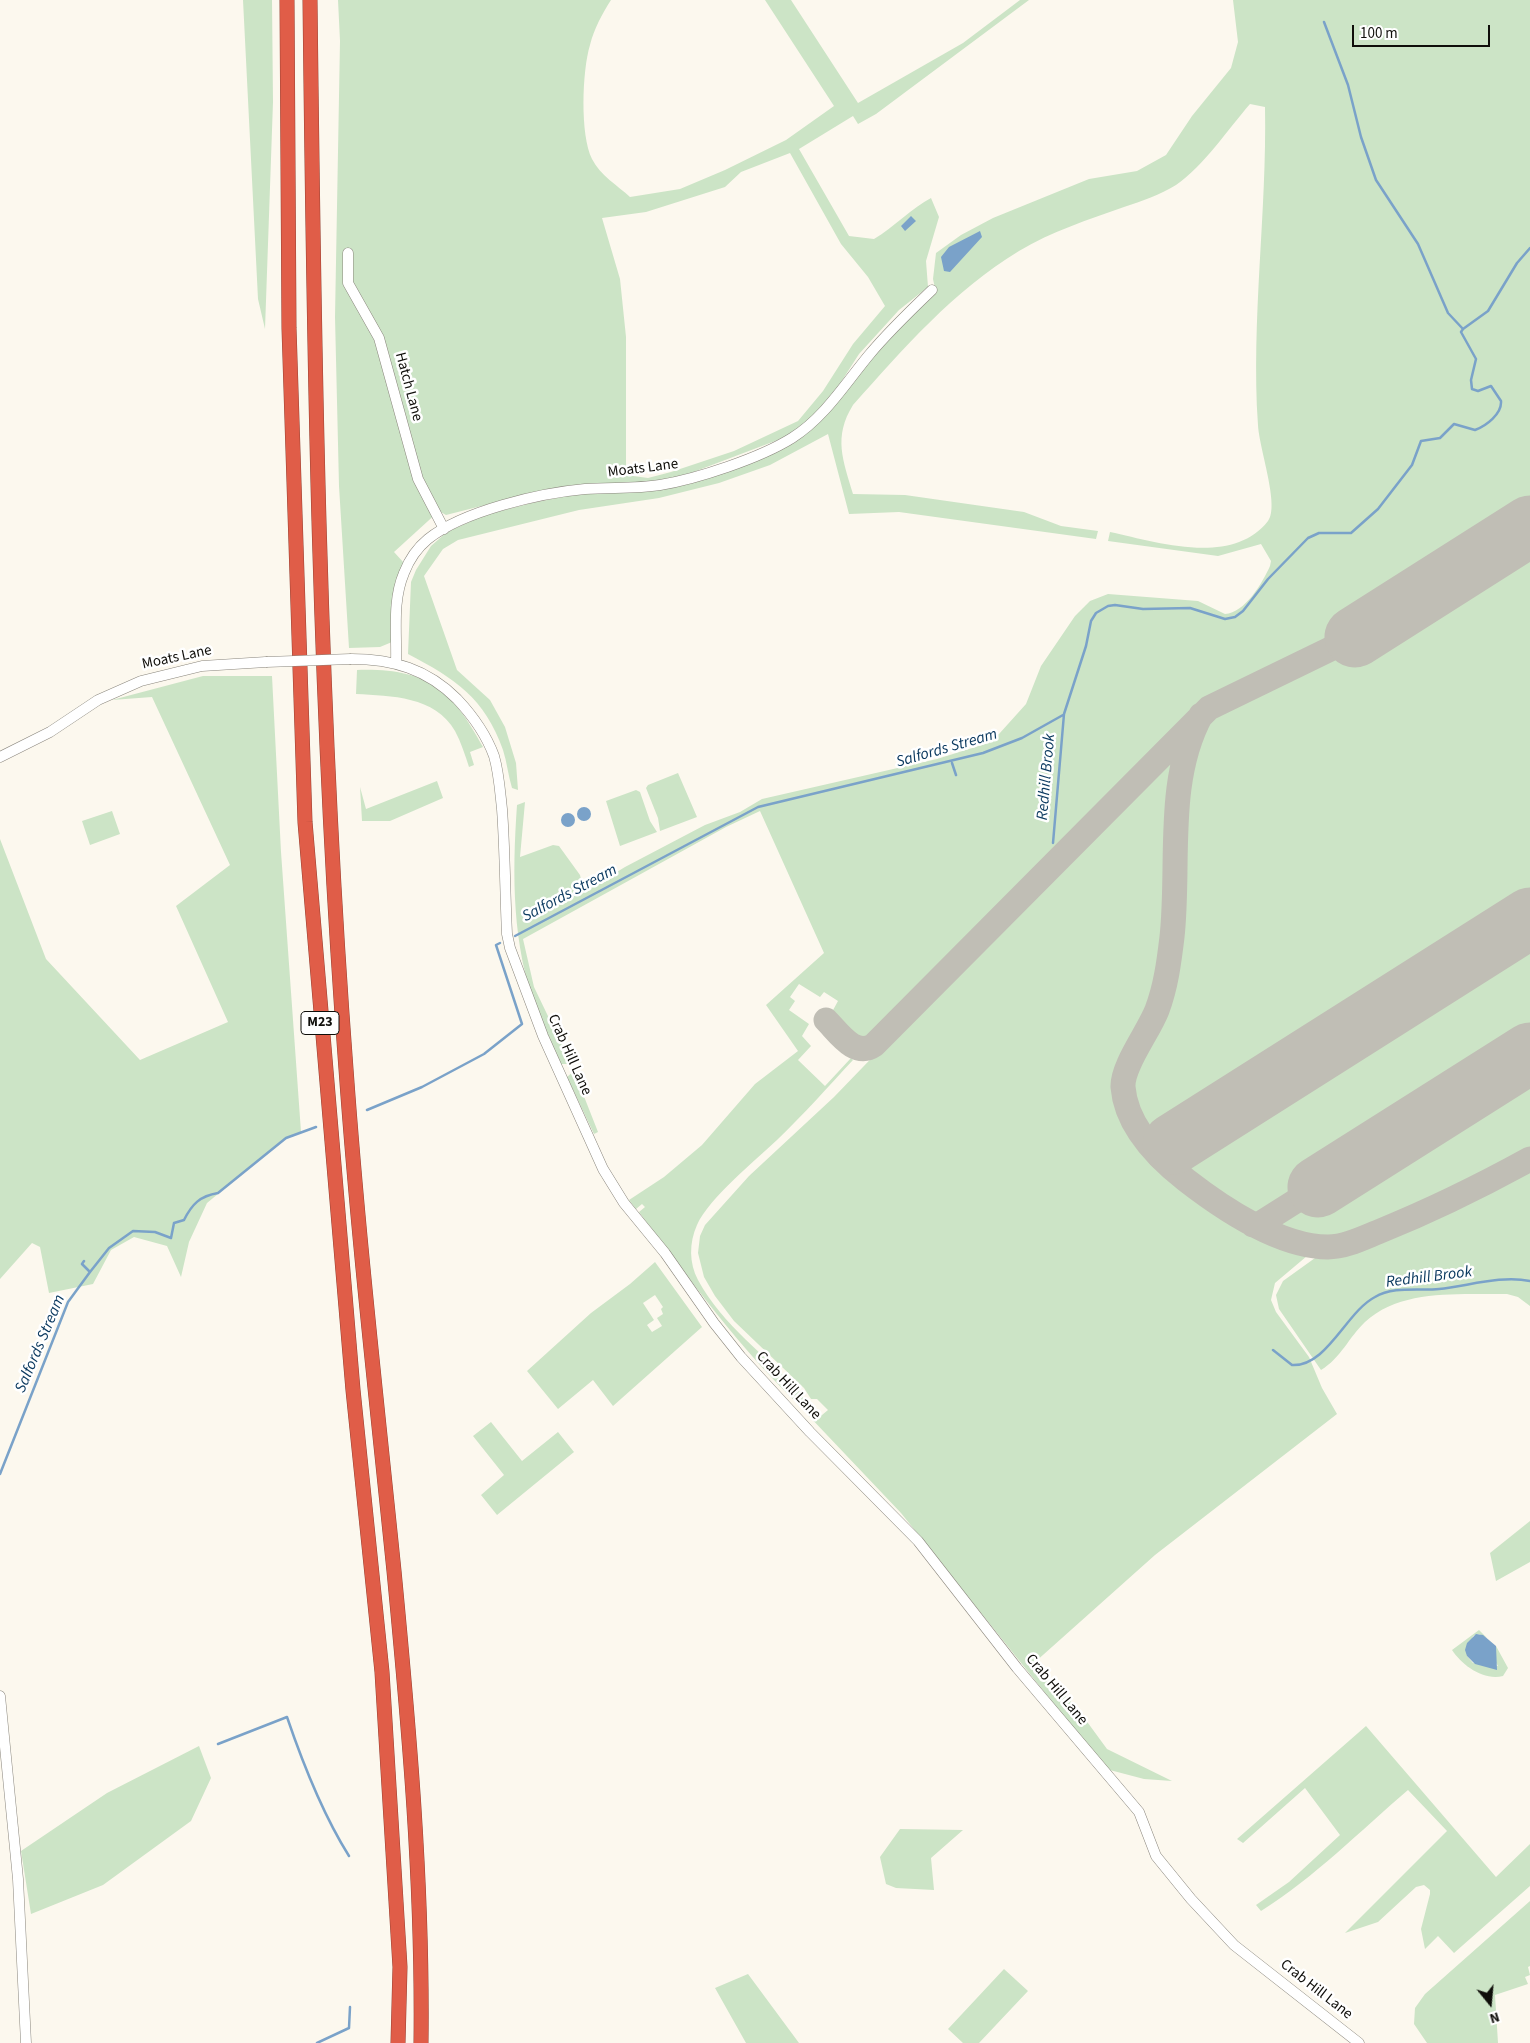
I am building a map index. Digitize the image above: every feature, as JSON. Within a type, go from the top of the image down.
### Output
[{"type":"highway","name":"M23","points":[[287,0],[289,328],[305,822],[325,1079],[353,1390],[382,1672],[400,1967],[398,2043]]},
{"type":"highway","name":"M23","points":[[310,0],[314,320],[330,825],[346,1072],[414,1797],[422,1965],[421,2043]]},
{"type":"street","name":"Hatch Lane","points":[[348,253],[348,283],[380,338],[418,479],[444,529]]},
{"type":"street","name":"Moats Lane","points":[[396,662],[396,612],[402,578],[418,550],[428,539],[462,519],[507,505],[557,493],[660,485],[689,478],[758,454],[792,438],[830,403],[890,331],[932,290]]},
{"type":"street","name":"Moats Lane","points":[[0,757],[50,732],[98,700],[141,681],[202,666],[351,659],[380,660]]},
{"type":"street","name":"Crab Hill Lane","points":[[380,660],[396,662],[423,673],[449,692],[476,721],[489,744],[499,780],[504,836],[507,934],[510,948],[543,1036],[603,1169],[624,1203],[665,1252],[711,1319],[741,1357],[810,1432],[918,1542],[1017,1668],[1139,1812],[1156,1856],[1191,1900],[1234,1944],[1359,2043]]},
{"type":"street","points":[[0,1696],[18,1879],[26,2043]]},
{"type":"green space","points":[[243,0],[272,0],[273,102],[265,329],[258,299]]},
{"type":"green space","points":[[338,0],[611,0],[596,27],[587,56],[584,86],[584,119],[588,148],[595,165],[630,197],[680,189],[725,170],[786,140],[834,106],[765,0],[791,0],[858,103],[963,43],[1020,0],[1029,0],[876,114],[858,124],[853,116],[799,149],[849,236],[874,239],[931,198],[939,217],[926,261],[928,287],[899,310],[859,354],[834,393],[808,422],[783,438],[683,476],[653,482],[509,499],[446,515],[439,511],[394,552],[404,563],[392,642],[380,647],[349,648],[339,486],[335,317],[340,41]],"holes":[[[790,153],[841,244],[868,277],[885,306],[853,344],[823,391],[798,421],[734,451],[671,472],[648,478],[626,475],[626,337],[620,279],[602,218],[646,212],[725,187],[741,172]]]},
{"type":"green space","points":[[1233,0],[1530,0],[1530,515],[1322,647],[1201,705],[956,957],[866,1044],[832,1012],[838,1001],[824,992],[820,997],[799,984],[790,997],[795,1001],[789,1010],[809,1024],[802,1036],[811,1046],[798,1060],[825,1086],[851,1058],[853,1060],[797,1120],[711,1203],[694,1232],[691,1253],[695,1273],[708,1297],[732,1326],[800,1392],[804,1400],[801,1407],[736,1338],[697,1288],[639,1212],[645,1207],[642,1204],[636,1209],[629,1200],[664,1177],[702,1145],[755,1084],[798,1051],[766,1005],[824,953],[760,811],[726,827],[523,939],[534,987],[571,1064],[561,1064],[539,1019],[529,987],[518,936],[514,858],[517,805],[525,802],[520,857],[553,845],[559,846],[580,875],[584,892],[625,867],[705,825],[740,812],[762,799],[937,759],[985,744],[999,734],[1026,704],[1041,666],[1075,616],[1090,601],[1108,594],[1198,601],[1225,614],[1246,603],[1258,588],[1270,566],[1271,561],[1261,544],[1218,556],[1108,541],[1110,532],[1193,548],[1235,544],[1253,535],[1268,521],[1271,514],[1272,503],[1259,435],[1256,385],[1256,346],[1264,186],[1265,107],[1250,104],[1206,158],[1176,185],[1151,198],[1084,221],[1044,238],[1019,251],[972,284],[930,322],[891,363],[853,405],[847,417],[843,428],[842,449],[853,494],[905,495],[1024,512],[1061,526],[1098,531],[1096,539],[899,512],[849,514],[828,434],[770,465],[719,483],[659,498],[579,510],[458,540],[443,549],[424,576],[457,670],[490,700],[505,727],[516,763],[518,790],[512,788],[496,732],[477,703],[454,681],[408,654],[411,582],[431,546],[447,532],[485,515],[572,495],[656,489],[794,443],[888,339],[936,293],[933,279],[936,253],[961,235],[993,218],[1089,179],[1137,171],[1166,155],[1192,116],[1231,68],[1238,42]]},
{"type":"green space","points":[[1530,537],[1530,1153],[1432,1203],[1350,1237],[1329,1241],[1310,1239],[1290,1233],[1271,1226],[1233,1206],[1175,1163],[1148,1130],[1138,1111],[1129,1083],[1133,1070],[1163,1014],[1175,967],[1179,933],[1183,815],[1186,781],[1192,751],[1201,727],[1214,711],[1307,666],[1351,649]]},
{"type":"green space","points":[[357,670],[381,670],[419,678],[447,696],[460,710],[483,747],[470,752],[474,765],[469,767],[455,731],[446,719],[436,711],[424,704],[397,697],[356,694]]},
{"type":"green space","points":[[203,676],[272,676],[281,852],[301,1132],[286,1138],[207,1203],[189,1242],[181,1277],[167,1246],[134,1237],[111,1250],[93,1284],[49,1293],[40,1247],[32,1243],[0,1279],[0,839],[46,959],[140,1060],[228,1022],[176,906],[230,865],[152,697],[112,700]]},
{"type":"green space","points":[[1171,753],[1177,757],[1178,763],[1172,804],[1167,928],[1162,970],[1147,1018],[1120,1069],[1117,1084],[1118,1095],[1137,1140],[1162,1168],[1244,1227],[1307,1251],[1307,1256],[1275,1283],[1271,1300],[1276,1312],[1309,1357],[1322,1388],[1337,1414],[1155,1555],[1034,1663],[1077,1708],[1107,1749],[1172,1781],[1144,1779],[1106,1769],[901,1513],[808,1415],[815,1412],[822,1415],[828,1410],[817,1399],[811,1399],[804,1388],[734,1321],[715,1296],[704,1277],[698,1253],[700,1236],[705,1225],[749,1176],[834,1097],[1117,804]]},
{"type":"green space","points":[[678,773],[697,817],[660,831],[658,818],[646,788],[648,785]]},
{"type":"green space","points":[[437,781],[443,798],[390,821],[362,821],[360,787],[366,809]]},
{"type":"green space","points":[[636,790],[640,792],[650,821],[657,832],[620,846],[606,801]]},
{"type":"green space","points":[[112,811],[120,834],[90,845],[82,821]]},
{"type":"green space","points":[[574,1071],[598,1132],[594,1134],[567,1077]]},
{"type":"green space","points":[[1530,1167],[1530,1306],[1518,1297],[1507,1294],[1452,1294],[1414,1298],[1396,1303],[1380,1311],[1365,1322],[1334,1360],[1321,1370],[1279,1309],[1276,1295],[1283,1281],[1315,1258],[1343,1251],[1434,1215]]},
{"type":"green space","points":[[655,1262],[702,1327],[613,1406],[593,1380],[558,1409],[527,1371],[591,1313],[630,1284]],"holes":[[[655,1295],[663,1307],[661,1309],[663,1314],[657,1318],[662,1326],[652,1332],[647,1325],[654,1320],[643,1303]]]},
{"type":"green space","points":[[491,1422],[522,1461],[558,1432],[574,1452],[497,1515],[481,1495],[504,1475],[473,1436]]},
{"type":"green space","points":[[1530,1521],[1530,1562],[1496,1581],[1490,1553]]},
{"type":"green space","points":[[1479,1630],[1487,1638],[1479,1634],[1473,1636],[1467,1656],[1473,1663],[1498,1666],[1495,1661],[1496,1646],[1508,1668],[1503,1676],[1495,1677],[1481,1674],[1467,1666],[1452,1650]]},
{"type":"green space","points":[[1366,1726],[1496,1877],[1530,1844],[1530,1886],[1454,1953],[1438,1936],[1425,1949],[1421,1929],[1430,1890],[1424,1885],[1416,1887],[1378,1922],[1345,1933],[1447,1831],[1408,1790],[1300,1884],[1261,1911],[1256,1905],[1289,1882],[1340,1835],[1305,1788],[1243,1843],[1237,1839]]},
{"type":"green space","points":[[199,1746],[211,1778],[191,1821],[103,1885],[31,1914],[21,1851],[107,1793]]},
{"type":"green space","points":[[900,1829],[963,1830],[931,1858],[934,1890],[896,1888],[886,1884],[880,1857]]},
{"type":"green space","points":[[1530,1901],[1530,1966],[1528,1967],[1530,1975],[1525,1977],[1528,1984],[1495,1995],[1498,2043],[1427,2043],[1414,2024],[1415,2008],[1425,1994]]},
{"type":"green space","points":[[1004,1969],[1028,1991],[979,2043],[963,2043],[948,2029]]},
{"type":"green space","points":[[748,1974],[799,2043],[746,2043],[715,1988]]},
{"type":"water","points":[[911,216],[916,221],[905,231],[901,226]]},
{"type":"water","points":[[980,231],[982,237],[950,272],[944,271],[941,257],[949,247]]},
{"type":"water","points":[[584,807],[589,809],[591,814],[589,819],[584,821],[579,819],[577,814],[579,809]]},
{"type":"water","points":[[568,813],[573,815],[575,820],[573,825],[568,827],[563,825],[561,820],[563,815]]},
{"type":"water","points":[[1476,1634],[1483,1635],[1496,1646],[1497,1670],[1475,1664],[1467,1656],[1465,1650],[1467,1643]]},
{"type":"waterway","points":[[1324,22],[1348,85],[1361,137],[1376,180],[1418,244],[1448,313],[1463,329]]},
{"type":"waterway","name":"Salfords Stream","points":[[1053,843],[1064,714],[1086,646],[1091,621],[1096,613],[1108,606],[1115,605],[1143,609],[1190,608],[1225,619],[1235,617],[1243,611],[1268,579],[1308,538],[1319,533],[1351,533],[1378,509],[1412,465],[1421,441],[1440,438],[1454,424],[1475,430],[1484,426],[1496,415],[1501,406],[1501,401],[1491,386],[1478,391],[1472,389],[1471,380],[1476,359],[1461,332],[1488,311],[1517,263],[1530,248]]},
{"type":"waterway","name":"Salfords Stream","points":[[515,936],[758,807],[983,753],[1022,738],[1063,715]]},
{"type":"waterway","name":"Redhill Brook","points":[[952,763],[956,775]]},
{"type":"waterway","name":"Salfords Stream","points":[[367,1110],[422,1087],[484,1054],[522,1024],[496,945],[500,943]]},
{"type":"waterway","name":"Salfords Stream","points":[[0,1474],[68,1302],[109,1248],[133,1231],[155,1232],[171,1238],[174,1223],[184,1220],[190,1209],[197,1202],[206,1196],[218,1193],[286,1138],[316,1127]]},
{"type":"waterway","points":[[84,1261],[82,1264],[90,1272]]},
{"type":"waterway","name":"Redhill Brook","points":[[1273,1350],[1292,1365],[1304,1363],[1316,1357],[1365,1304],[1375,1297],[1390,1291],[1439,1289],[1508,1279],[1530,1281]]},
{"type":"waterway","points":[[218,1744],[287,1717],[314,1788],[330,1823],[349,1856]]},
{"type":"waterway","points":[[317,2043],[349,2028],[350,2007]]},
{"type":"taxiway","points":[[826,1020],[842,1037],[854,1046],[867,1048],[874,1045],[1209,708],[1355,637]]},
{"type":"taxiway","points":[[1201,715],[1190,741],[1182,768],[1178,795],[1174,909],[1165,983],[1157,1010],[1131,1059],[1124,1079],[1125,1101],[1145,1140],[1175,1171],[1234,1214],[1271,1233],[1310,1245],[1328,1247],[1354,1242],[1417,1216],[1530,1159]]},
{"type":"taxiway","points":[[1253,1225],[1261,1223],[1318,1187]]},
{"type":"runway","points":[[1355,637],[1530,526]]},
{"type":"runway","points":[[1173,1144],[1530,918]]},
{"type":"runway","points":[[1318,1187],[1530,1053]]}]
